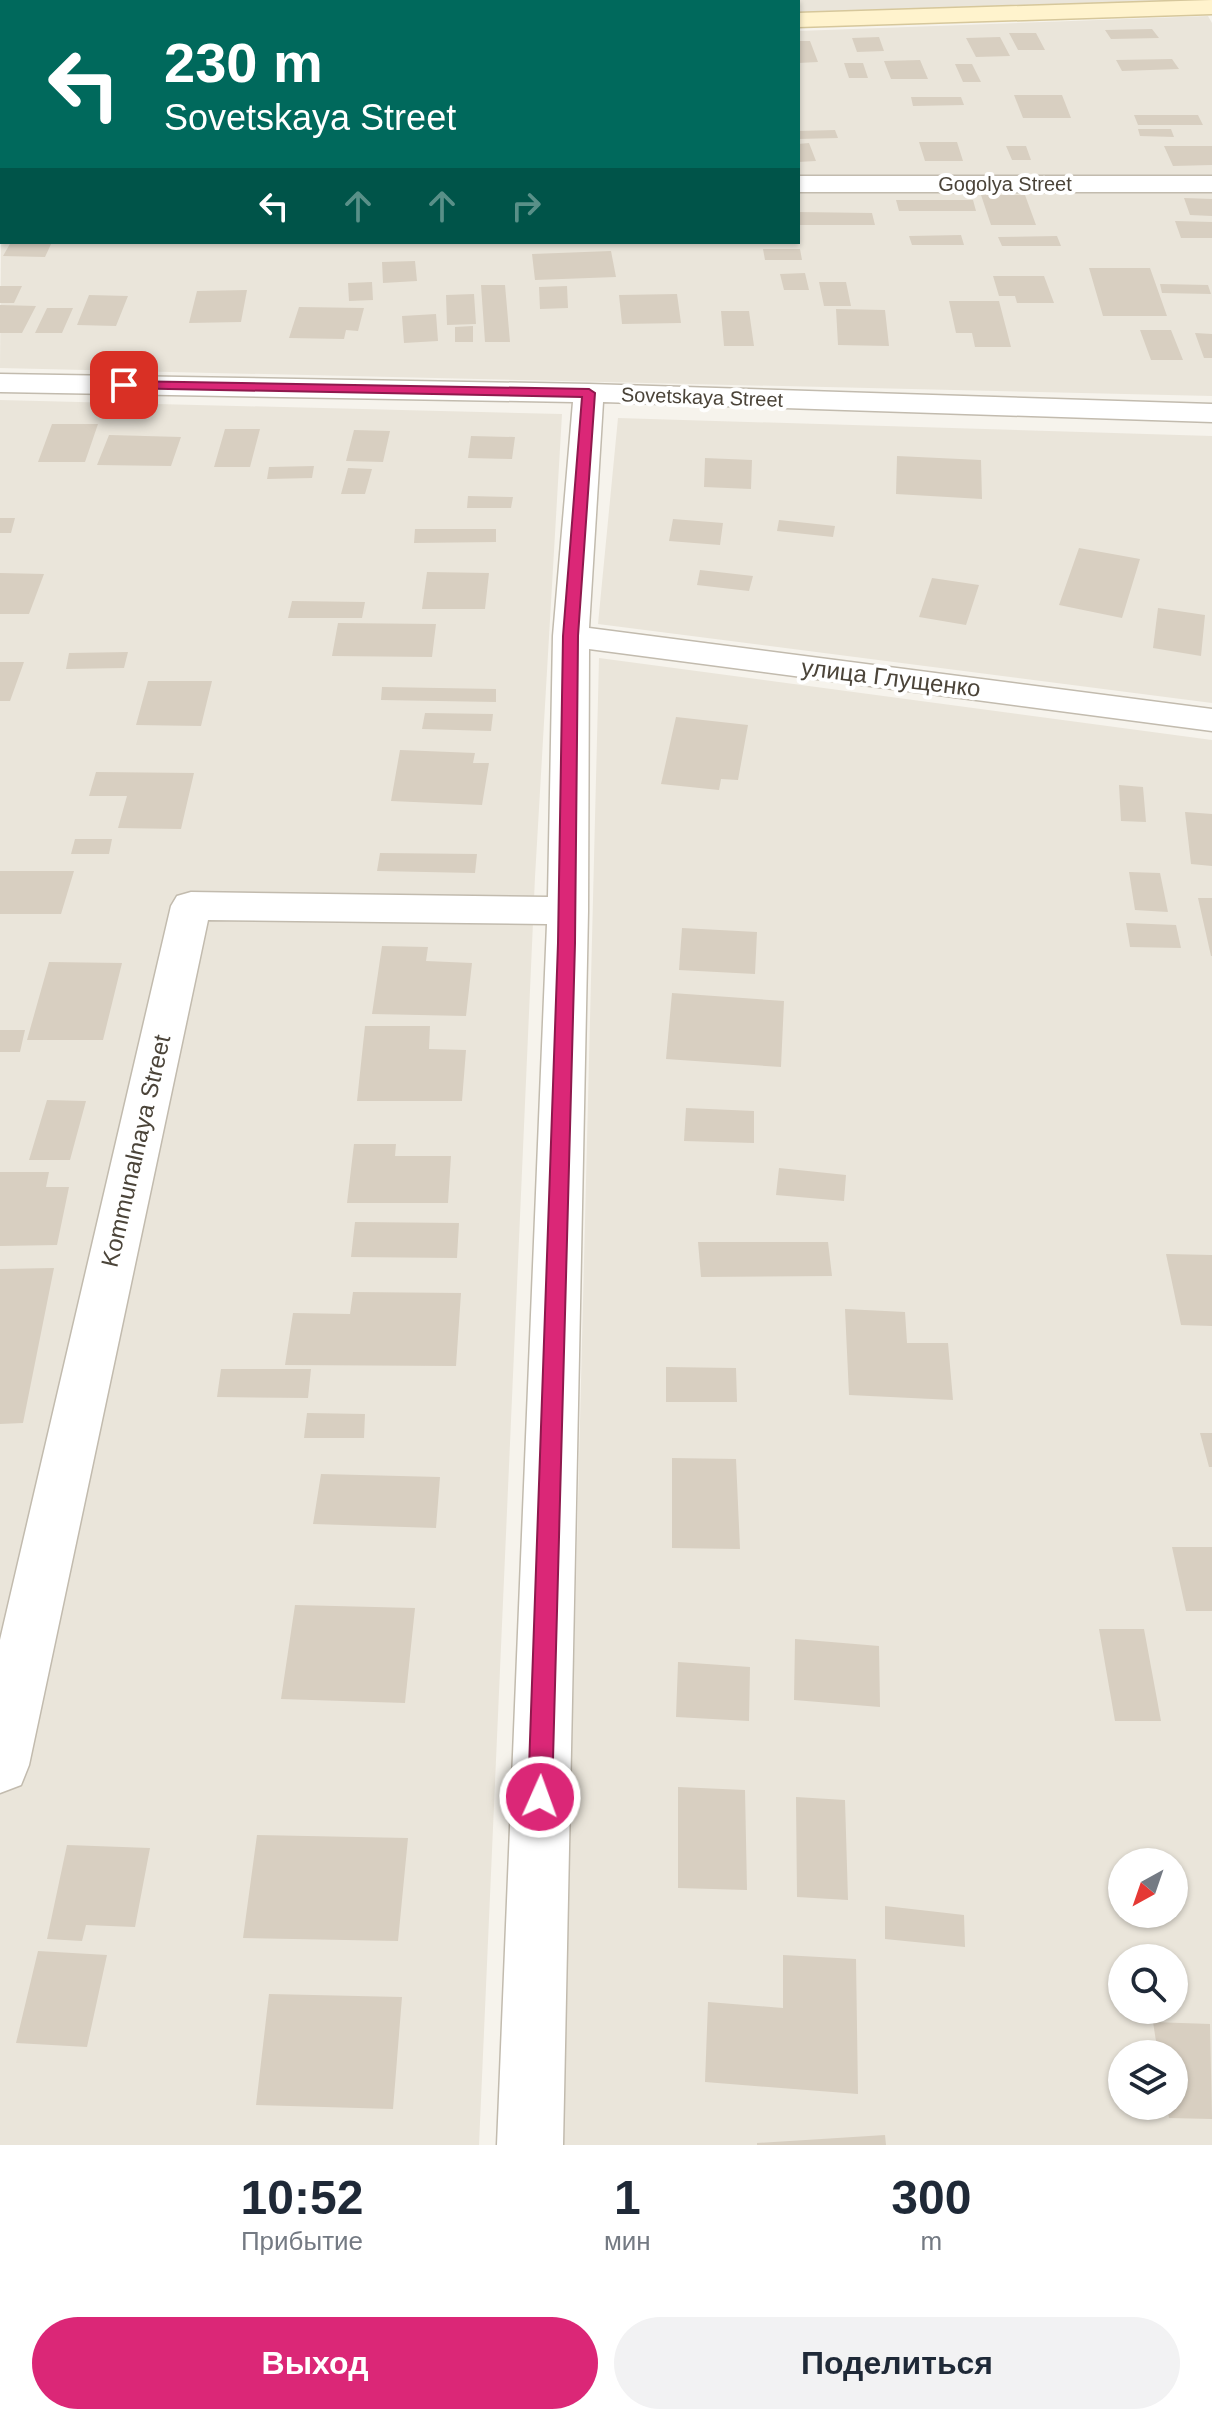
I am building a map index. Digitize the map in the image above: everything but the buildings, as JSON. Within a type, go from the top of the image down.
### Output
[{"type":"main road","points":[[800,20],[1212,7]]},
{"type":"street","name":"Gogolya Street","points":[[800,184],[1212,184]]},
{"type":"street","name":"Sovetskaya Street","points":[[0,383],[589,393],[1212,413]]},
{"type":"street","points":[[530,2145],[568,911],[571,636],[589,393]]},
{"type":"street","name":"улица Глущенко","points":[[571,636],[1212,720]]},
{"type":"street","name":"Kommunalnaya Street","points":[[0,1765],[191,906],[568,911]]},
{"type":"shaded area","points":[[800,0],[1201,0],[800,13]]},
{"type":"shaded area","points":[[1208,16],[1212,23],[1212,396],[0,368],[1,244],[800,244],[800,31]]},
{"type":"shaded area","points":[[0,400],[562,414],[535,877],[479,2145],[0,2145]]},
{"type":"shaded area","points":[[618,418],[1212,436],[1212,703],[598,624]]},
{"type":"shaded area","points":[[599,658],[1212,740],[1212,2145],[562,2145]]},
{"type":"route","points":[[124,385],[589,393],[571,636],[567,943],[540,1797]]}]
